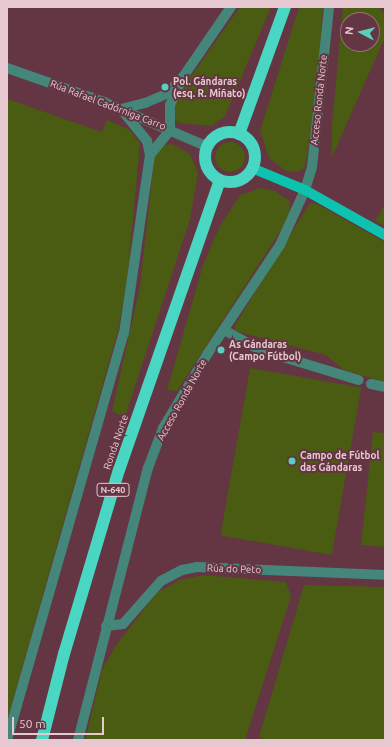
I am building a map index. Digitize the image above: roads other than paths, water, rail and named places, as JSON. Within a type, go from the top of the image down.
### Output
[{"type":"highway","points":[[239,134],[285,7]]},
{"type":"highway","points":[[225,133],[239,134],[251,145],[254,160],[252,168],[242,179],[227,182],[220,180],[208,169],[206,154],[208,146],[218,136],[225,133]]},
{"type":"highway","name":"Ronda Norte","points":[[42,740],[64,654],[119,470],[220,180]]},
{"type":"main road","points":[[252,168],[305,190],[385,235]]},
{"type":"street","points":[[7,740],[119,358],[150,154],[147,141],[121,109],[168,93],[183,77],[231,7]]},
{"type":"street","name":"Acceso Ronda Norte","points":[[78,740],[106,626],[148,468],[163,428],[186,387],[280,245],[305,190],[312,167],[329,7]]},
{"type":"street","name":"Rúa Rafael Cadórniga Carro","points":[[7,68],[121,109],[208,146]]},
{"type":"street","points":[[150,154],[170,130],[170,104],[183,77]]},
{"type":"street","points":[[224,330],[260,350],[358,380]]},
{"type":"street","points":[[371,384],[385,387]]},
{"type":"street","name":"Rúa do Peto","points":[[106,626],[123,624],[161,581],[182,570],[197,567],[385,575]]},
{"type":"place","name":"Pol. Gándaras (esq. R. Miñato)","points":[[165,87]]},
{"type":"place","name":"As Gándaras (Campo Fútbol)","points":[[221,350]]},
{"type":"place","name":"Campo de Fútbol das Gándaras","points":[[292,461]]}]
